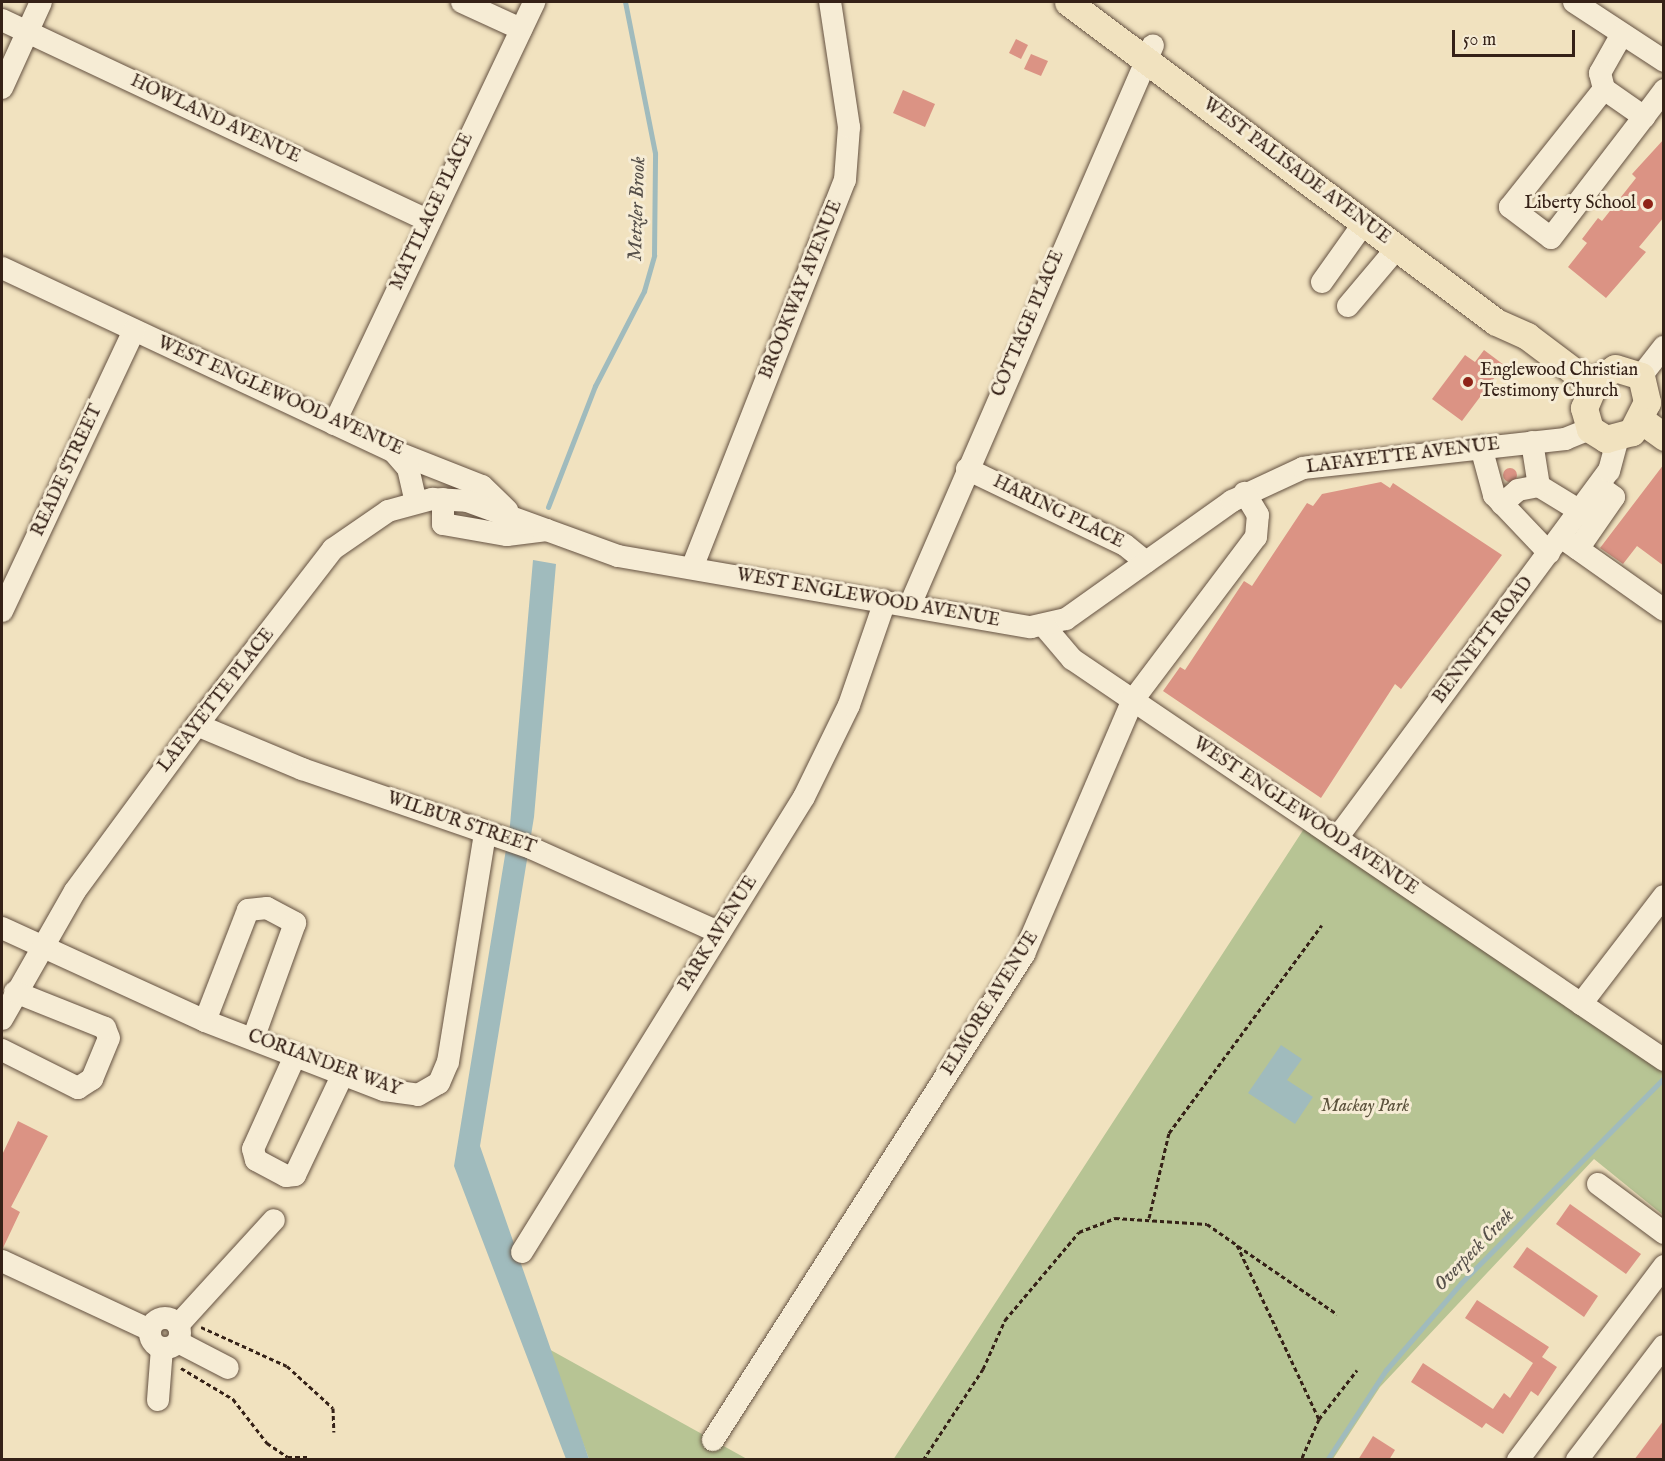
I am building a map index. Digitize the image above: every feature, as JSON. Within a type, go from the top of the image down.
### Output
[{"type":"main road","name":"WEST PALISADE AVENUE","points":[[1068,2],[1149,52]]},
{"type":"main road","name":"WEST PALISADE AVENUE","points":[[1096,2],[1149,52],[1383,232],[1504,308],[1527,336],[1592,385]]},
{"type":"main road","points":[[1616,368],[1641,376],[1647,402],[1641,420],[1618,438],[1602,438],[1590,429],[1584,408],[1592,385],[1616,368]]},
{"type":"main road","points":[[1641,420],[1664,437]]},
{"type":"street","points":[[2,88],[41,2]]},
{"type":"street","points":[[462,2],[521,29]]},
{"type":"street","name":"MATTLAGE PLACE","points":[[334,424],[534,2]]},
{"type":"street","name":"BROOKWAY AVENUE","points":[[692,568],[844,180],[849,127],[830,2]]},
{"type":"street","points":[[1574,2],[1664,62]]},
{"type":"street","name":"HOWLAND AVENUE","points":[[2,20],[429,220]]},
{"type":"street","points":[[1604,89],[1600,73],[1622,33]]},
{"type":"street","name":"COTTAGE PLACE","points":[[910,605],[1149,52]]},
{"type":"street","points":[[1604,89],[1657,104],[1551,238],[1510,207],[1604,89]]},
{"type":"street","points":[[1322,282],[1383,232]]},
{"type":"street","points":[[1348,306],[1383,232]]},
{"type":"street","name":"WEST ENGLEWOOD AVENUE","points":[[2,268],[393,451],[483,486],[510,513],[605,553],[910,605],[1016,626],[1044,626],[1062,653],[1664,1060]]},
{"type":"street","name":"READE STREET","points":[[2,611],[134,330]]},
{"type":"street","points":[[1641,376],[1664,347]]},
{"type":"street","name":"LAFAYETTE AVENUE","points":[[1044,626],[1066,619],[1245,493],[1314,465],[1532,442],[1590,429]]},
{"type":"street","name":"BENNETT ROAD","points":[[1337,838],[1563,546],[1580,511],[1614,463],[1618,438]]},
{"type":"street","points":[[1532,442],[1539,486]]},
{"type":"street","points":[[1481,447],[1494,495],[1502,504],[1664,610]]},
{"type":"street","points":[[393,451],[408,468],[416,502]]},
{"type":"street","name":"HARING PLACE","points":[[967,469],[1125,545],[1146,562]]},
{"type":"street","points":[[1502,504],[1518,490],[1539,486],[1580,511]]},
{"type":"street","points":[[1563,546],[1614,497],[1598,486]]},
{"type":"street","name":"ELMORE AVENUE","points":[[713,1440],[1024,954],[1132,700],[1256,537],[1258,515],[1245,493]]},
{"type":"street","points":[[443,499],[443,524],[507,535],[547,530]]},
{"type":"street","name":"LAFAYETTE PLACE","points":[[2,1019],[40,947],[197,725],[341,541],[383,513],[416,502],[443,499],[510,513]]},
{"type":"street","name":"PARK AVENUE","points":[[522,1252],[720,933],[828,752],[885,601]]},
{"type":"street","name":"WILBUR STREET","points":[[197,725],[531,848],[720,933]]},
{"type":"street","name":"CORIANDER WAY","points":[[2,928],[205,1021],[401,1095],[418,1095],[439,1083],[448,1062],[488,834]]},
{"type":"street","points":[[1581,1004],[1664,896]]},
{"type":"street","points":[[205,1021],[248,910],[276,912],[294,918],[294,933],[253,1039]]},
{"type":"street","points":[[2,1050],[78,1088],[92,1079],[109,1038],[105,1028],[15,992]]},
{"type":"street","points":[[295,1056],[253,1149],[256,1160],[286,1176],[295,1175],[343,1074]]},
{"type":"street","points":[[1598,1184],[1664,1233]]},
{"type":"street","points":[[158,1400],[167,1339],[274,1220]]},
{"type":"street","points":[[2,1261],[228,1368]]},
{"type":"street","points":[[1518,1460],[1664,1266]]},
{"type":"street","points":[[1577,1460],[1664,1346]]},
{"type":"path","points":[[1149,1218],[1169,1133],[1322,925]]},
{"type":"path","points":[[923,1460],[983,1369],[1005,1320],[1079,1232],[1115,1218],[1149,1218],[1207,1224],[1337,1314]]},
{"type":"path","points":[[1237,1245],[1319,1419]]},
{"type":"path","points":[[307,1457],[288,1457],[267,1443],[233,1399],[186,1375],[167,1339],[207,1328],[287,1366],[333,1408],[334,1432]]},
{"type":"path","points":[[1301,1460],[1319,1419],[1358,1370]]},
{"type":"green space","name":"Mackay Park","points":[[1309,821],[1663,1068],[1663,1215],[1594,1159],[1380,1387],[1333,1459],[893,1460]]},
{"type":"green space","points":[[547,1348],[747,1459],[589,1459]]},
{"type":"water","points":[[533,560],[556,564],[534,817],[480,1146],[589,1459],[566,1459],[454,1166],[510,825]]},
{"type":"water","points":[[1281,1045],[1302,1059],[1287,1080],[1313,1097],[1295,1124],[1248,1093]]},
{"type":"building","points":[[1016,39],[1028,45],[1021,59],[1009,53]]},
{"type":"building","points":[[1031,54],[1048,61],[1041,76],[1024,69]]},
{"type":"building","points":[[903,90],[935,104],[925,127],[893,113]]},
{"type":"building","points":[[1664,139],[1664,217],[1639,247],[1646,252],[1606,298],[1568,267],[1587,243],[1582,239],[1598,218],[1602,221],[1636,178],[1632,174]]},
{"type":"building","name":"Englewood Christian Testimony Church","points":[[1484,350],[1504,365],[1462,421],[1432,399],[1465,355],[1475,362]]},
{"type":"building","points":[[1664,464],[1664,566],[1637,546],[1623,564],[1600,548]]},
{"type":"building","points":[[1510,468],[1515,470],[1517,475],[1515,480],[1510,482],[1505,480],[1503,475],[1505,470]]},
{"type":"building","points":[[1381,482],[1390,488],[1393,483],[1502,555],[1401,689],[1395,684],[1321,798],[1163,691],[1180,667],[1185,670],[1244,581],[1252,586],[1307,503],[1313,506],[1322,494]]},
{"type":"building","points":[[18,1121],[48,1136],[11,1207],[20,1212],[3,1248],[2,1155]]},
{"type":"building","points":[[1570,1204],[1641,1254],[1626,1274],[1556,1224]]},
{"type":"building","points":[[1527,1247],[1598,1296],[1584,1317],[1513,1267]]},
{"type":"building","points":[[1477,1300],[1549,1347],[1542,1357],[1557,1367],[1538,1396],[1531,1391],[1503,1434],[1486,1423],[1482,1428],[1411,1382],[1423,1363],[1493,1409],[1504,1393],[1510,1398],[1533,1363],[1465,1318]]},
{"type":"building","points":[[1664,1420],[1664,1460],[1634,1460]]},
{"type":"building","points":[[1373,1436],[1395,1450],[1389,1460],[1358,1460]]},
{"type":"waterway","name":"Metzler Brook","points":[[548,507],[595,386],[644,291],[654,255],[655,153],[625,2]]},
{"type":"waterway","name":"Overpeck Creek","points":[[1327,1460],[1386,1370],[1461,1283],[1664,1078]]},
{"type":"place","name":"Liberty School","points":[[1648,204]]},
{"type":"place","name":"Englewood Christian Testimony Church","points":[[1468,382]]}]
